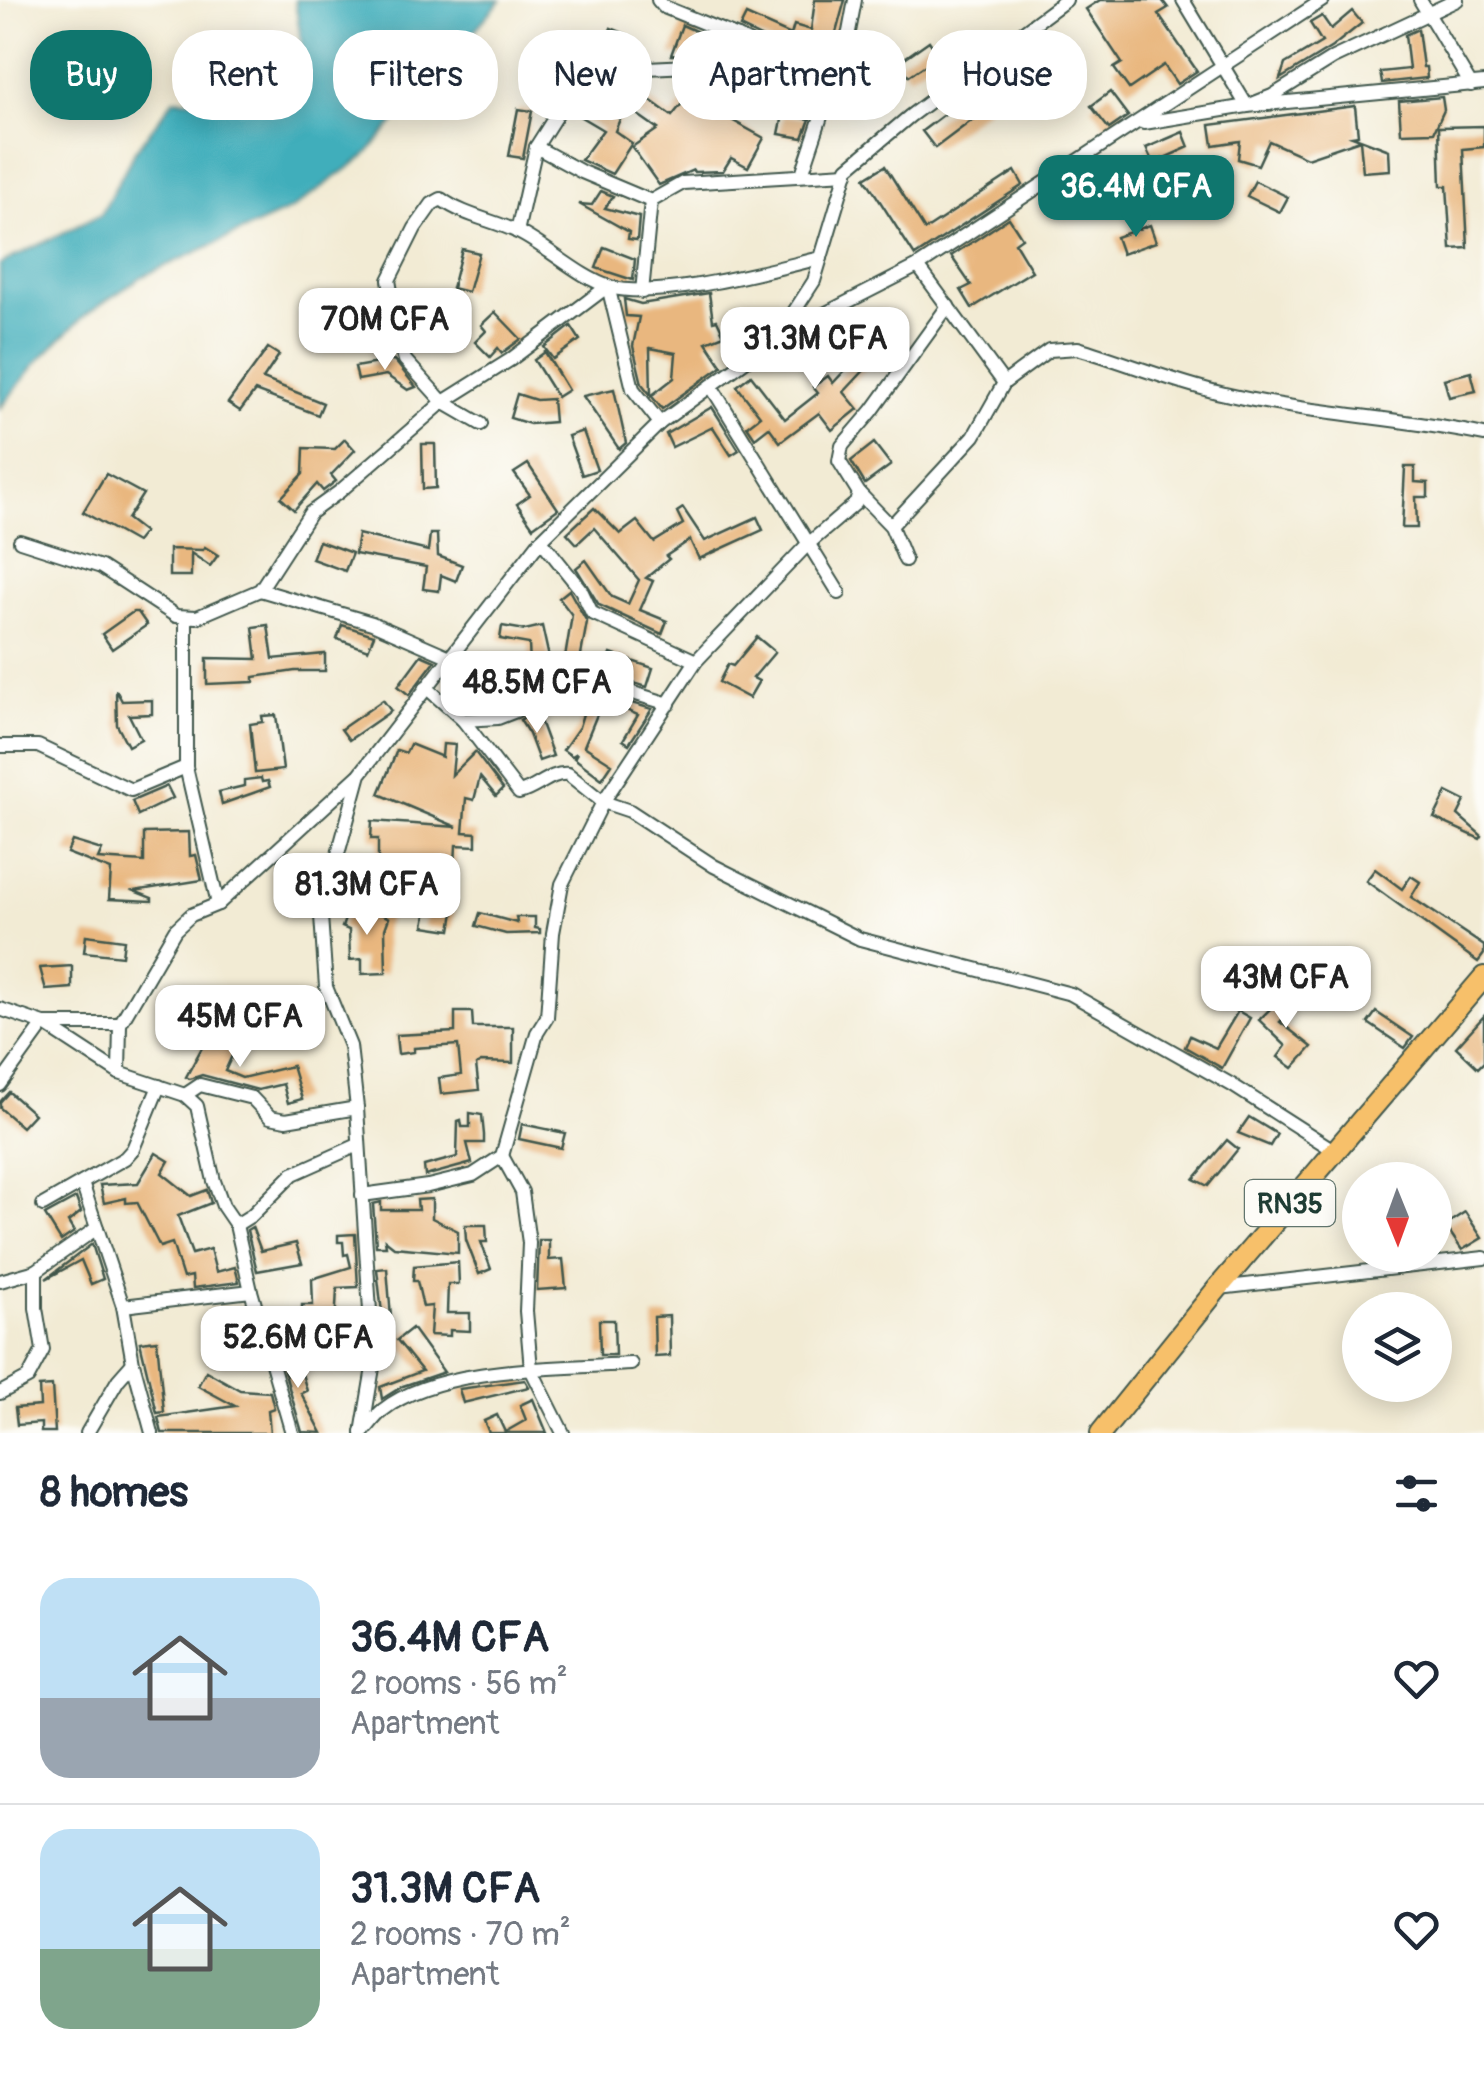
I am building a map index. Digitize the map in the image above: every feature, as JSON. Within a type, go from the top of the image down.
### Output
[{"type":"main road","name":"RN35","points":[[1101,1433],[1216,1289],[1484,977]]},
{"type":"street","points":[[658,0],[664,8],[720,30]]},
{"type":"street","points":[[849,30],[855,0]]},
{"type":"street","points":[[776,338],[814,280],[848,168],[910,116],[1066,0]]},
{"type":"street","points":[[1183,0],[1247,106]]},
{"type":"street","points":[[119,1073],[120,1024],[175,930],[191,915],[218,904],[360,774],[541,540],[660,424],[776,338],[918,266],[1323,0]]},
{"type":"street","points":[[1247,106],[1272,96],[1424,6],[1457,0]]},
{"type":"street","points":[[1139,124],[1247,106],[1477,84],[1424,6]]},
{"type":"street","points":[[518,232],[536,147],[584,71],[672,67]]},
{"type":"street","points":[[802,174],[821,120]]},
{"type":"street","points":[[536,147],[582,172],[651,201]]},
{"type":"street","points":[[651,201],[683,183],[847,173]]},
{"type":"street","points":[[481,424],[443,402],[405,360],[389,280],[415,228],[432,204],[441,199],[518,232],[608,286],[642,292],[736,278],[821,258]]},
{"type":"street","points":[[642,292],[651,201]]},
{"type":"street","points":[[918,266],[1004,383]]},
{"type":"street","points":[[20,541],[101,567],[176,616],[196,617],[260,590],[310,513],[340,492],[443,402],[510,360],[608,286]]},
{"type":"street","points":[[608,286],[632,390],[660,424]]},
{"type":"street","points":[[905,560],[891,526],[859,494],[839,461],[842,446],[872,412],[948,306]]},
{"type":"street","points":[[891,526],[974,436],[1004,383],[1049,350],[1078,348],[1225,394],[1484,435]]},
{"type":"street","points":[[711,386],[840,594]]},
{"type":"street","points":[[362,1195],[473,1176],[502,1156],[537,1033],[548,1017],[553,933],[562,884],[603,802],[696,661],[807,545],[856,503],[859,494]]},
{"type":"street","points":[[541,540],[581,590],[592,613],[696,661]]},
{"type":"street","points":[[260,590],[372,623],[450,657]]},
{"type":"street","points":[[186,618],[186,767],[218,904]]},
{"type":"street","points":[[463,720],[498,718],[516,711],[545,689],[577,676],[669,704]]},
{"type":"street","points":[[426,687],[463,720],[519,793],[561,772],[568,774],[603,802],[630,810],[714,866],[860,939],[1070,994],[1232,1085],[1334,1152]]},
{"type":"street","points":[[0,746],[38,746],[131,790],[186,767]]},
{"type":"street","points":[[360,774],[321,916],[326,986],[350,1046],[358,1108],[370,1310],[377,1344],[362,1433]]},
{"type":"street","points":[[0,1010],[44,1024],[119,1073],[185,1095],[198,1106],[214,1181],[223,1206],[236,1225],[292,1433]]},
{"type":"street","points":[[44,1024],[120,1024]]},
{"type":"street","points":[[0,1085],[44,1024]]},
{"type":"street","points":[[185,1095],[200,1085],[252,1098],[270,1117],[286,1120],[358,1108]]},
{"type":"street","points":[[43,1205],[125,1158],[159,1086]]},
{"type":"street","points":[[236,1225],[293,1174],[358,1145]]},
{"type":"street","points":[[502,1156],[522,1192],[529,1243],[526,1312],[530,1369],[563,1433]]},
{"type":"street","points":[[82,1184],[123,1306],[152,1433]]},
{"type":"street","points":[[0,1281],[36,1272],[96,1228]]},
{"type":"street","points":[[1216,1289],[1484,1258]]},
{"type":"street","points":[[0,1393],[28,1378],[44,1350],[36,1308],[36,1272]]},
{"type":"street","points":[[123,1306],[251,1291]]},
{"type":"street","points":[[87,1433],[118,1380],[133,1363]]},
{"type":"street","points":[[362,1433],[382,1410],[450,1378],[631,1364]]},
{"type":"water","points":[[295,0],[501,0],[475,30],[333,30],[333,120],[396,120],[365,156],[292,209],[143,276],[85,315],[39,360],[0,408],[0,264],[101,214],[135,151],[172,102],[172,120],[313,120],[313,30],[299,30]]},
{"type":"building","points":[[815,0],[845,0],[837,30],[811,30]]},
{"type":"building","points":[[1100,0],[1162,0],[1168,8],[1158,14],[1197,71],[1177,84],[1164,65],[1129,89],[1114,68],[1122,63],[1086,9]]},
{"type":"building","points":[[1352,11],[1362,23],[1280,79],[1285,64],[1322,42],[1310,23],[1322,16],[1331,29]]},
{"type":"building","points":[[746,15],[780,30],[746,30],[740,27]]},
{"type":"building","points":[[1418,29],[1427,78],[1382,83],[1380,72],[1409,69],[1405,35]]},
{"type":"building","points":[[926,43],[926,65],[909,76],[906,57]]},
{"type":"building","points":[[1110,92],[1128,116],[1109,129],[1091,106]]},
{"type":"building","points":[[1442,97],[1444,110],[1434,132],[1401,133],[1399,101]]},
{"type":"building","points":[[652,102],[672,120],[731,120],[764,138],[748,167],[731,158],[723,171],[693,170],[659,185],[632,147],[658,129],[645,120],[652,120]]},
{"type":"building","points":[[1355,106],[1358,135],[1352,136],[1389,150],[1390,170],[1363,172],[1360,140],[1307,158],[1269,141],[1258,165],[1238,159],[1240,141],[1213,145],[1210,125]]},
{"type":"building","points":[[518,109],[518,120],[530,120],[523,158],[509,156]]},
{"type":"building","points":[[586,120],[620,120],[615,131],[632,143],[612,174],[581,160],[603,130]]},
{"type":"building","points":[[782,120],[810,120],[803,138],[779,134]]},
{"type":"building","points":[[937,120],[972,120],[935,148],[922,131]]},
{"type":"building","points":[[1484,126],[1484,147],[1463,149],[1468,248],[1451,249],[1447,186],[1441,186],[1439,127]]},
{"type":"building","points":[[1183,132],[1189,147],[1153,163],[1146,148]]},
{"type":"building","points":[[885,166],[925,230],[1015,171],[1023,185],[915,256],[865,178]]},
{"type":"building","points":[[1104,168],[1110,180],[1066,200],[1063,194]]},
{"type":"building","points":[[1188,177],[1193,200],[1169,205],[1164,182]]},
{"type":"building","points":[[1255,181],[1288,197],[1280,212],[1247,196]]},
{"type":"building","points":[[601,191],[613,196],[605,208],[639,217],[637,240],[628,239],[629,232],[579,204],[592,205]]},
{"type":"building","points":[[1009,218],[1022,238],[1015,243],[1032,271],[972,308],[961,290],[971,285],[951,256]]},
{"type":"building","points":[[1150,225],[1156,242],[1122,254],[1116,237]]},
{"type":"building","points":[[604,247],[635,259],[633,280],[596,268]]},
{"type":"building","points":[[462,249],[479,253],[468,292],[452,288]]},
{"type":"building","points":[[709,293],[713,321],[717,320],[724,335],[706,342],[722,366],[662,409],[651,396],[674,378],[676,353],[650,348],[651,395],[642,384],[633,346],[639,317],[626,316],[624,299],[641,304]]},
{"type":"building","points":[[495,312],[521,339],[502,353],[498,348],[490,357],[475,342],[486,331],[481,325]]},
{"type":"building","points":[[851,312],[869,332],[866,335],[883,350],[844,392],[858,409],[832,430],[819,413],[780,442],[769,427],[755,438],[747,426],[760,416],[737,386],[751,375],[785,419],[818,393],[813,387],[828,376],[833,383],[863,351],[838,321]]},
{"type":"building","points":[[571,326],[580,340],[553,359],[544,347]]},
{"type":"building","points":[[268,348],[279,355],[263,379],[323,403],[318,415],[255,391],[240,411],[228,403]]},
{"type":"building","points":[[545,352],[568,390],[557,397],[534,360]]},
{"type":"building","points":[[394,360],[416,387],[408,390],[386,375],[358,380],[355,367]]},
{"type":"building","points":[[1471,372],[1476,391],[1449,397],[1444,379]]},
{"type":"building","points":[[614,389],[626,443],[619,449],[583,396]]},
{"type":"building","points":[[517,394],[536,400],[552,399],[554,422],[530,424],[510,418]]},
{"type":"building","points":[[712,407],[739,450],[731,455],[713,427],[672,447],[666,434]]},
{"type":"building","points":[[583,431],[597,470],[582,475],[568,436]]},
{"type":"building","points":[[345,439],[355,450],[331,475],[336,481],[323,491],[317,484],[294,510],[281,498],[303,474],[304,448],[335,449]]},
{"type":"building","points":[[874,443],[891,465],[865,484],[851,461]]},
{"type":"building","points":[[422,444],[435,444],[436,488],[423,489]]},
{"type":"building","points":[[528,464],[558,509],[533,527],[517,504],[530,495],[514,473]]},
{"type":"building","points":[[1405,467],[1415,467],[1415,482],[1428,483],[1428,497],[1416,497],[1417,528],[1402,528]]},
{"type":"building","points":[[106,474],[143,494],[127,519],[144,532],[136,542],[83,512]]},
{"type":"building","points":[[594,508],[620,534],[637,521],[654,542],[683,524],[677,512],[683,508],[705,541],[757,517],[763,530],[699,559],[690,540],[666,556],[669,559],[646,578],[653,581],[640,610],[667,621],[662,634],[599,605],[576,568],[586,560],[612,597],[628,604],[639,580],[594,528],[577,544],[567,533]]},
{"type":"building","points":[[358,534],[428,551],[430,534],[437,534],[438,556],[462,565],[456,581],[441,575],[439,591],[423,589],[426,567],[355,554]]},
{"type":"building","points":[[319,541],[352,553],[345,571],[312,559]]},
{"type":"building","points":[[205,547],[218,555],[210,566],[191,553],[191,576],[169,576],[169,549]]},
{"type":"building","points":[[569,590],[587,622],[579,666],[564,664],[572,615],[559,598]]},
{"type":"building","points":[[138,612],[147,625],[112,649],[102,634]]},
{"type":"building","points":[[268,625],[273,659],[325,654],[325,671],[295,671],[254,677],[254,682],[207,684],[207,658],[257,659],[253,627]]},
{"type":"building","points":[[342,625],[374,635],[368,650],[337,639]]},
{"type":"building","points":[[502,626],[525,630],[542,626],[550,662],[544,661],[543,679],[531,687],[529,644],[500,639]]},
{"type":"building","points":[[757,637],[775,652],[753,678],[759,681],[749,698],[719,682],[728,664],[733,666]]},
{"type":"building","points":[[611,654],[653,668],[647,687],[604,674]]},
{"type":"building","points":[[421,655],[435,661],[409,695],[398,686]]},
{"type":"building","points":[[577,687],[652,709],[629,744],[623,740],[638,715],[603,700],[584,746],[612,764],[602,779],[574,758],[577,753],[572,756],[563,750],[579,727],[589,694],[586,692],[548,712],[543,703],[557,695],[559,702],[560,694]]},
{"type":"building","points":[[116,690],[122,701],[152,700],[152,714],[129,715],[141,739],[128,746],[117,725]]},
{"type":"building","points":[[383,700],[391,711],[349,740],[341,729]]},
{"type":"building","points":[[536,710],[553,756],[539,761],[520,720]]},
{"type":"building","points":[[276,715],[283,770],[255,773],[250,724],[263,722],[262,716]]},
{"type":"building","points":[[410,744],[442,757],[443,744],[455,745],[452,775],[475,752],[503,789],[496,796],[480,777],[474,800],[466,798],[463,832],[476,833],[476,846],[456,845],[455,865],[378,863],[378,839],[371,839],[372,821],[457,827],[379,794],[397,750],[406,753]]},
{"type":"building","points":[[261,778],[270,787],[222,804],[219,792],[244,786],[244,780]]},
{"type":"building","points":[[167,786],[173,798],[138,815],[132,801]]},
{"type":"building","points":[[1447,792],[1465,801],[1458,815],[1482,836],[1480,839],[1434,818]]},
{"type":"building","points":[[189,832],[190,856],[196,855],[202,880],[134,891],[152,901],[109,899],[111,870],[67,853],[72,841],[102,850],[98,859],[144,862],[144,833]]},
{"type":"building","points":[[1375,869],[1402,889],[1411,876],[1420,882],[1411,897],[1484,946],[1478,962],[1366,881]]},
{"type":"building","points":[[352,900],[389,918],[385,929],[386,973],[362,974],[362,959],[350,960],[349,930],[342,927]]},
{"type":"building","points":[[427,908],[454,912],[451,930],[424,926]]},
{"type":"building","points":[[480,913],[517,923],[516,917],[535,917],[535,928],[540,933],[506,934],[476,926]]},
{"type":"building","points":[[86,935],[124,940],[122,956],[84,952]]},
{"type":"building","points":[[72,966],[72,988],[46,990],[40,968]]},
{"type":"building","points":[[1286,993],[1298,1004],[1280,1022],[1312,1047],[1293,1068],[1278,1057],[1286,1046],[1259,1020]]},
{"type":"building","points":[[1238,1011],[1250,1018],[1222,1068],[1185,1047],[1190,1036],[1216,1048]]},
{"type":"building","points":[[455,1012],[472,1012],[473,1027],[513,1027],[513,1063],[481,1062],[476,1065],[479,1090],[441,1094],[439,1078],[461,1075],[458,1045],[414,1048],[414,1052],[398,1054],[396,1035],[455,1032]]},
{"type":"building","points":[[1376,1012],[1413,1037],[1405,1048],[1368,1023]]},
{"type":"building","points":[[1484,1016],[1484,1062],[1478,1068],[1456,1047]]},
{"type":"building","points":[[210,1033],[220,1038],[218,1042],[235,1049],[225,1071],[242,1078],[292,1066],[302,1099],[288,1103],[283,1084],[258,1090],[202,1075],[186,1077]]},
{"type":"building","points":[[9,1092],[34,1114],[22,1127],[0,1108]]},
{"type":"building","points":[[470,1113],[482,1115],[484,1135],[484,1143],[467,1143],[472,1163],[425,1176],[424,1166],[457,1157],[458,1121],[461,1120],[462,1127],[470,1127]]},
{"type":"building","points":[[1249,1117],[1277,1134],[1270,1146],[1238,1133]]},
{"type":"building","points":[[522,1124],[565,1133],[561,1148],[519,1139]]},
{"type":"building","points":[[1227,1140],[1238,1149],[1208,1186],[1194,1179]]},
{"type":"building","points":[[156,1153],[169,1161],[162,1173],[191,1196],[207,1190],[211,1203],[178,1216],[192,1254],[210,1249],[216,1272],[235,1267],[239,1282],[193,1288],[192,1276],[183,1278],[172,1243],[160,1247],[137,1202],[126,1203],[126,1198],[104,1203],[100,1185],[138,1183]]},
{"type":"building","points":[[76,1198],[81,1212],[68,1222],[74,1232],[61,1241],[45,1215]]},
{"type":"building","points":[[432,1199],[432,1218],[458,1231],[458,1253],[394,1247],[385,1240],[386,1246],[376,1246],[373,1204],[381,1202],[381,1210],[418,1210],[417,1200]]},
{"type":"building","points":[[1465,1212],[1482,1238],[1462,1250],[1452,1235],[1452,1220]]},
{"type":"building","points":[[465,1225],[486,1225],[487,1242],[481,1242],[491,1269],[479,1274],[466,1240]]},
{"type":"building","points":[[252,1227],[261,1251],[296,1243],[302,1263],[257,1271],[247,1230]]},
{"type":"building","points":[[355,1234],[358,1287],[337,1288],[335,1327],[347,1326],[347,1342],[291,1343],[291,1328],[301,1328],[302,1305],[313,1305],[312,1279],[351,1267],[338,1235]]},
{"type":"building","points":[[539,1240],[549,1240],[549,1260],[563,1259],[566,1288],[537,1290]]},
{"type":"building","points":[[92,1244],[103,1279],[91,1284],[81,1260],[46,1279]]},
{"type":"building","points":[[458,1262],[459,1284],[448,1284],[447,1313],[470,1313],[470,1331],[430,1335],[432,1306],[423,1307],[417,1281],[413,1281],[414,1266]]},
{"type":"building","points":[[387,1268],[392,1330],[384,1331],[377,1269]]},
{"type":"building","points":[[669,1316],[670,1356],[655,1357],[654,1317]]},
{"type":"building","points":[[599,1320],[614,1320],[615,1355],[600,1355]]},
{"type":"building","points":[[412,1328],[444,1372],[403,1386],[382,1399],[380,1387],[422,1371],[397,1340]]},
{"type":"building","points":[[157,1340],[164,1412],[157,1413],[140,1342]]},
{"type":"building","points":[[276,1343],[289,1347],[295,1369],[300,1367],[307,1391],[301,1393],[322,1433],[302,1432]]},
{"type":"building","points":[[206,1371],[240,1390],[270,1392],[274,1408],[268,1410],[270,1433],[162,1433],[158,1417],[235,1406],[198,1386]]},
{"type":"building","points":[[525,1380],[529,1387],[463,1403],[459,1389]]},
{"type":"building","points":[[52,1386],[55,1432],[41,1432],[41,1423],[17,1425],[15,1408],[40,1406],[39,1387]]},
{"type":"building","points":[[533,1399],[547,1433],[489,1433],[484,1421],[497,1415],[505,1432],[526,1420],[520,1405]]}]
